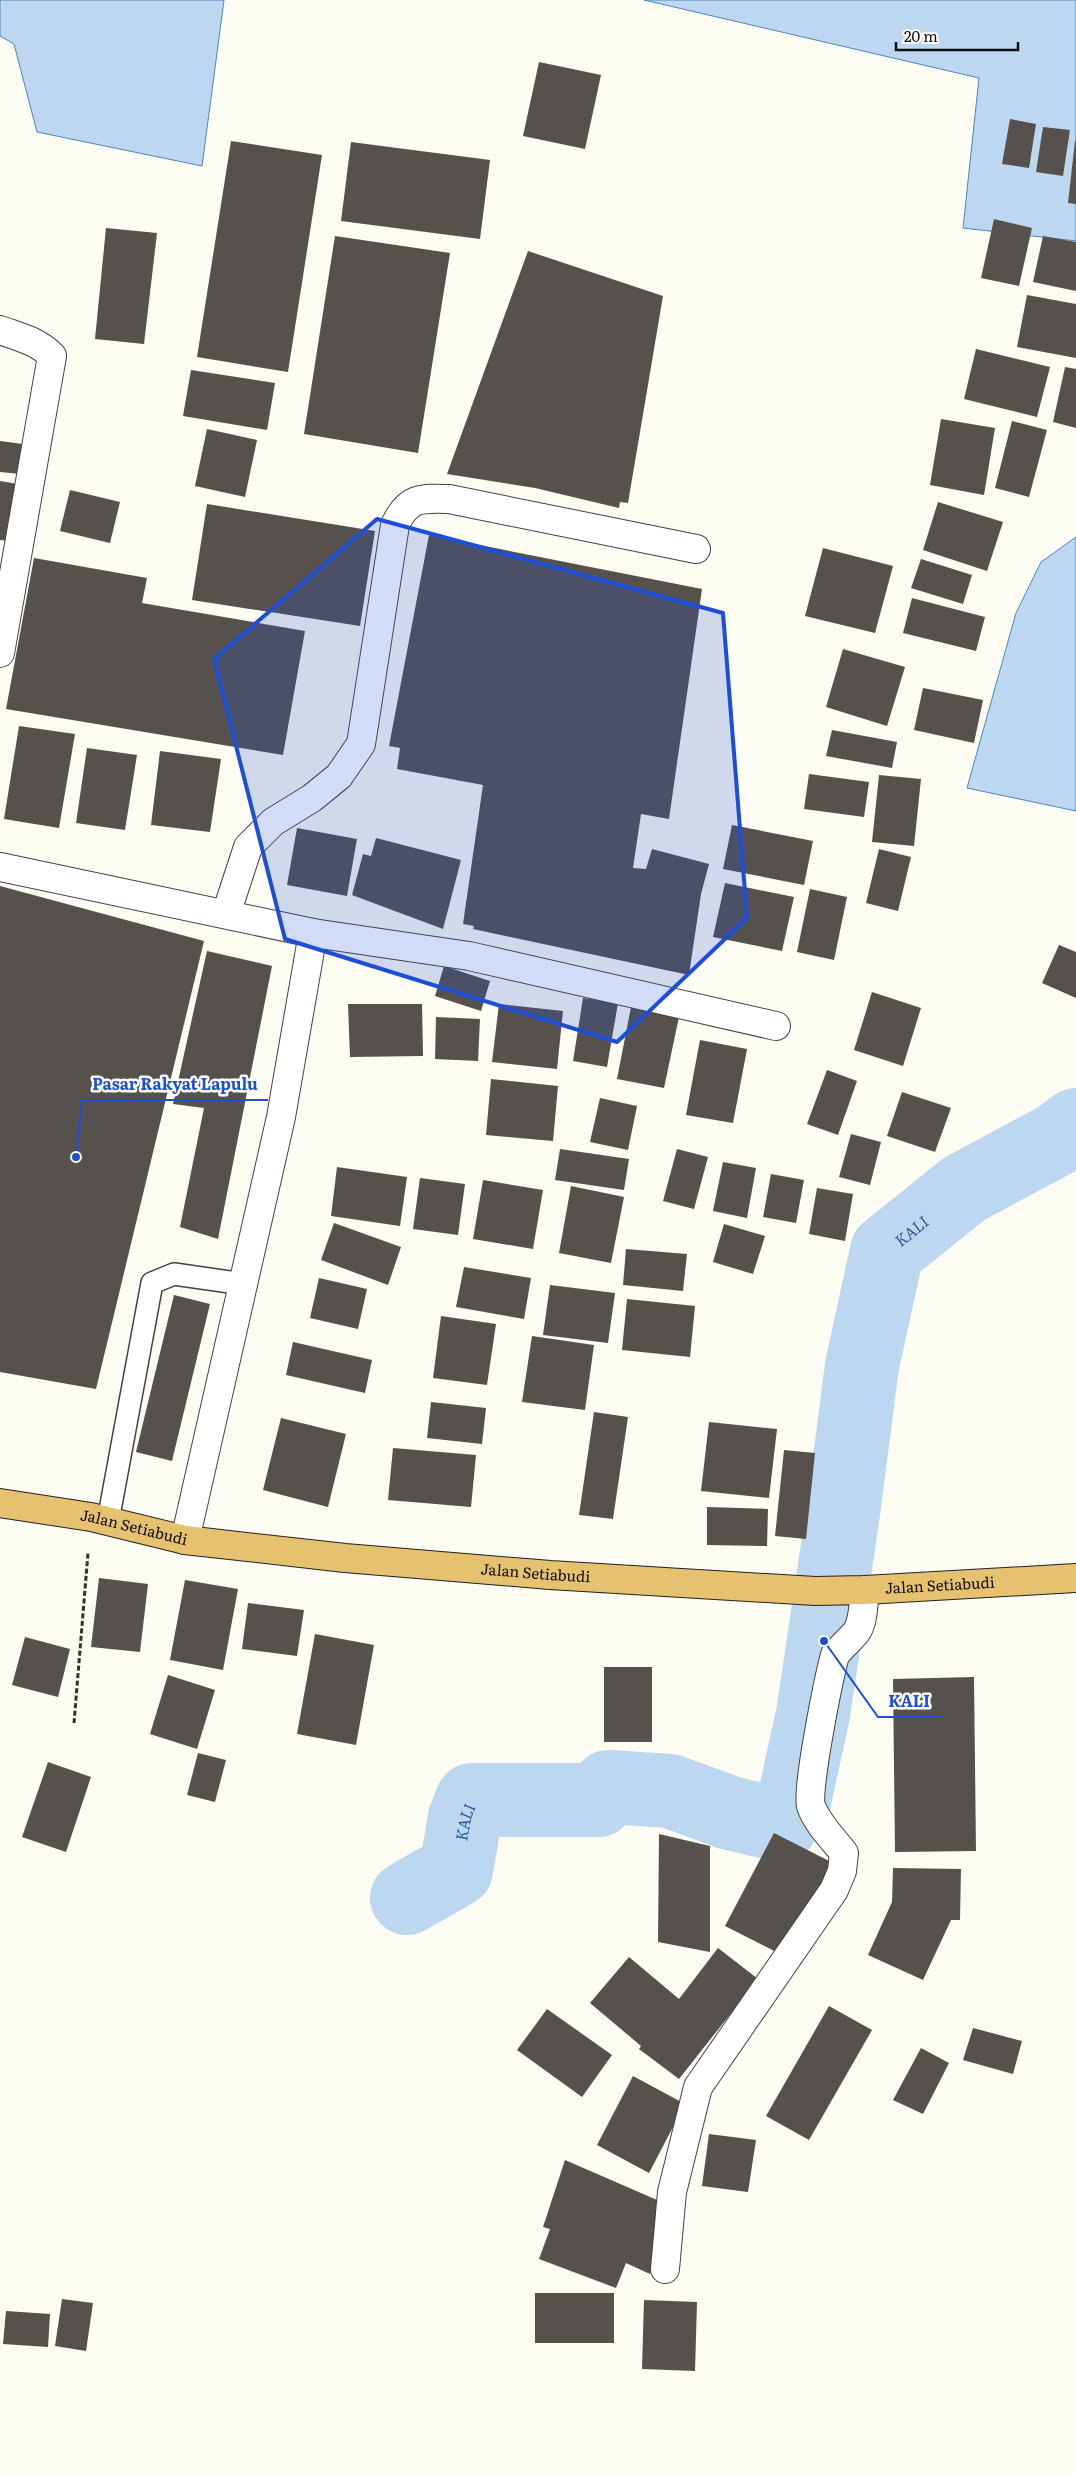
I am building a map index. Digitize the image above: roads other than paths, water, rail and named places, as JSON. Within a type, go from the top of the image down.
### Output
[{"type":"highway","name":"Jalan Setiabudi","points":[[0,1503],[100,1519],[184,1540],[345,1558],[540,1574],[815,1591],[857,1591],[1076,1578]]},
{"type":"street","points":[[0,330],[34,342],[52,356],[0,653]]},
{"type":"street","points":[[226,914],[248,847],[273,822],[312,798],[339,776],[361,744],[395,524],[401,512],[414,501],[429,498],[449,500],[696,549]]},
{"type":"street","points":[[0,867],[313,933],[469,956],[776,1026]]},
{"type":"street","points":[[184,1540],[281,1117],[313,933]]},
{"type":"street","points":[[665,2269],[672,2192],[698,2087],[834,1890],[842,1871],[844,1853],[818,1819],[810,1804],[812,1780],[835,1655],[846,1640],[857,1632],[861,1622],[857,1591]]},
{"type":"lane","points":[[100,1519],[152,1283],[174,1274],[244,1284]]},
{"type":"water","points":[[0,0],[224,0],[202,166],[37,132],[14,44],[0,36]]},
{"type":"water","points":[[644,0],[1076,0],[1076,241],[963,228],[979,78]]},
{"type":"water","points":[[1076,537],[1076,811],[967,788],[1016,613],[1041,562]]},
{"type":"waterway","name":"KALI","points":[[407,1898],[456,1870],[465,1818],[472,1800],[598,1800],[609,1787],[670,1791],[730,1813],[781,1825],[794,1801],[813,1714],[843,1513],[862,1366],[887,1251],[964,1189],[1059,1138],[1076,1125]]},
{"type":"place","name":"Pasar Rakyat Lapulu","points":[[76,1157]]},
{"type":"place","name":"KALI","points":[[824,1641]]}]
